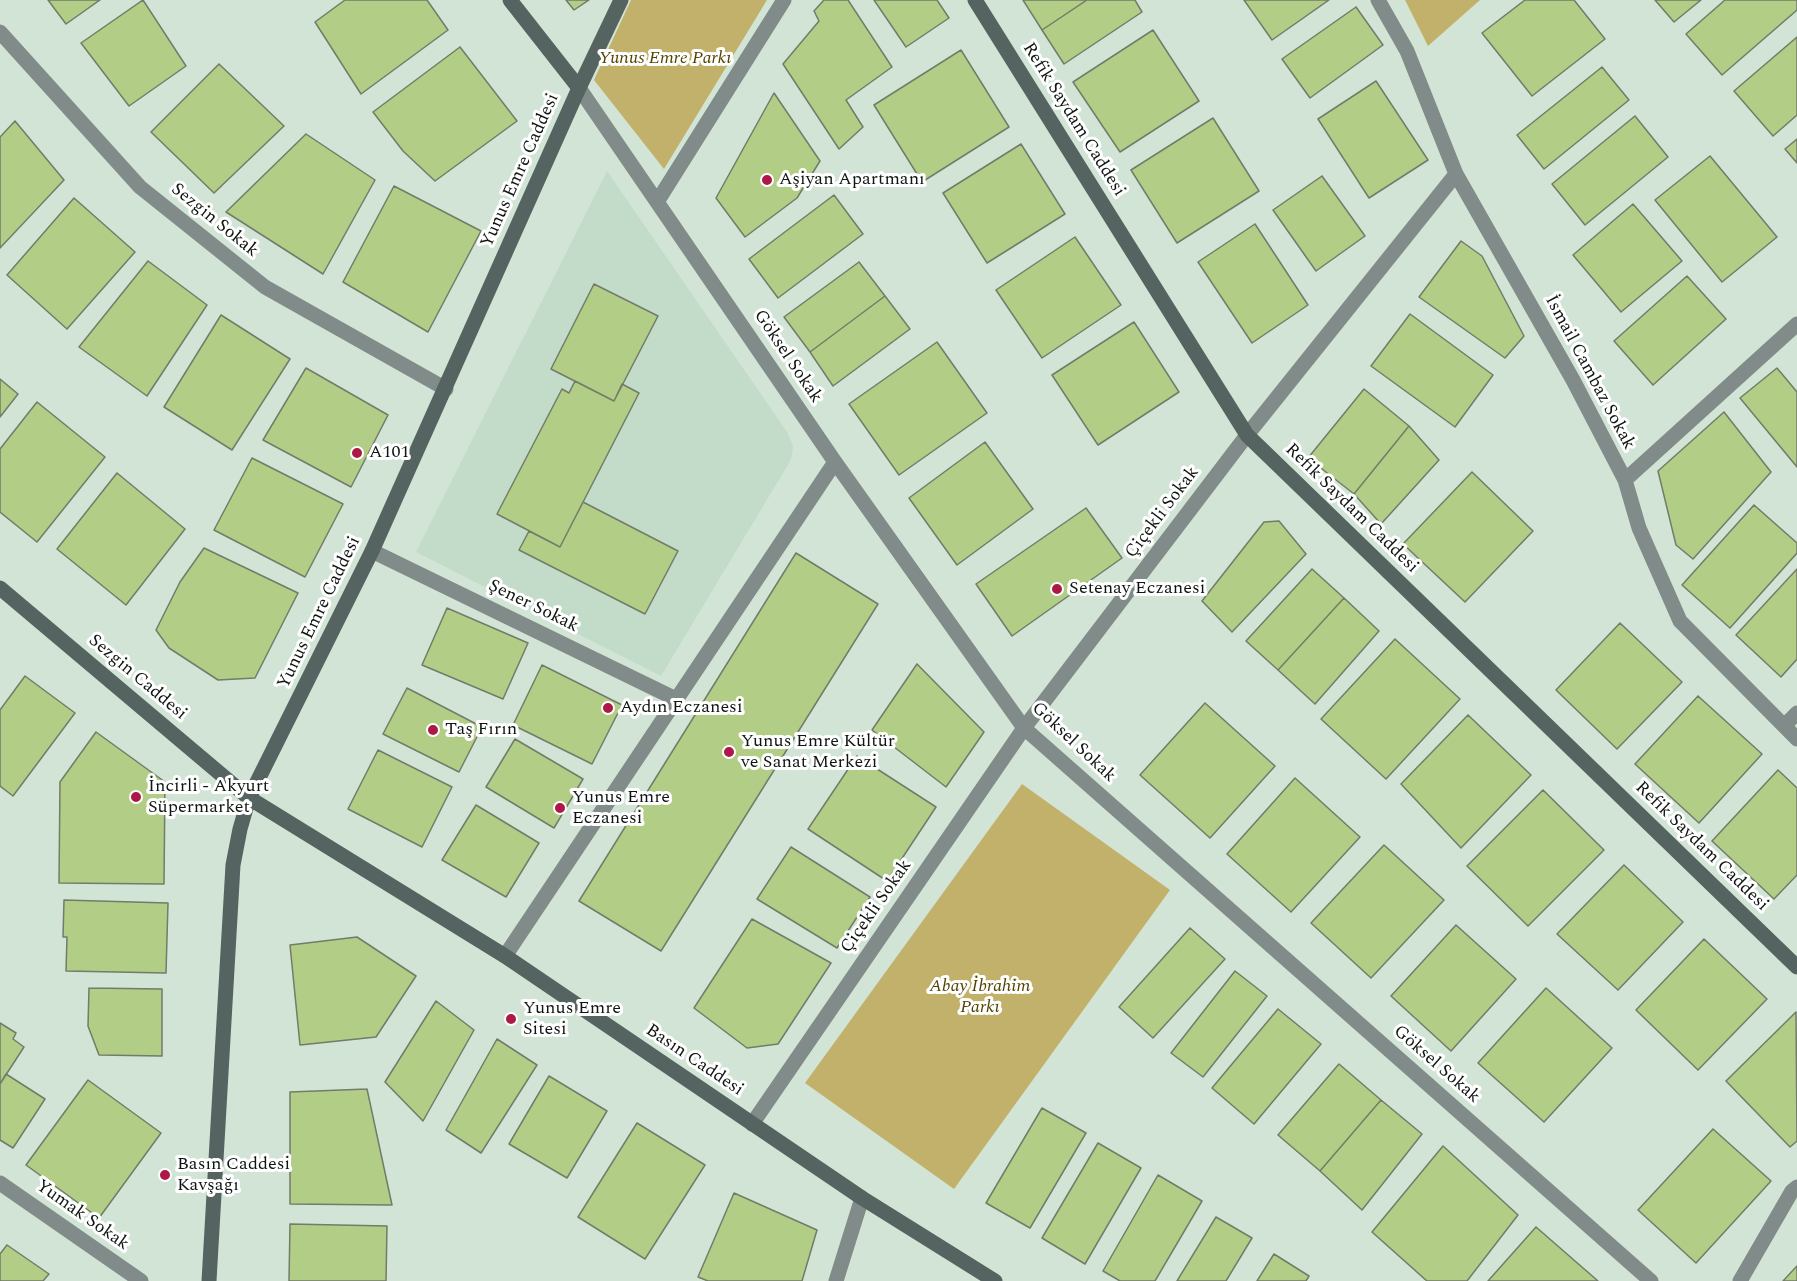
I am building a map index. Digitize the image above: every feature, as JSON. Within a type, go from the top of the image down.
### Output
[{"type":"street","points":[[510,0],[579,88]]},
{"type":"street","name":"Yunus Emre Caddesi","points":[[209,1281],[233,865],[249,798],[372,551],[579,88],[621,0]]},
{"type":"street","points":[[657,202],[784,0]]},
{"type":"street","name":"Refik Saydam Caddesi","points":[[975,0],[1247,435],[1797,967]]},
{"type":"street","name":"İsmail Cambaz Sokak","points":[[1378,0],[1407,51],[1456,174],[1573,380],[1625,480],[1639,528],[1680,621],[1797,739]]},
{"type":"street","name":"Sezgin Sokak","points":[[0,32],[140,188],[265,287],[446,389]]},
{"type":"street","name":"Göksel Sokak","points":[[579,88],[835,462],[1024,728],[1651,1281]]},
{"type":"street","name":"Çiçekli Sokak","points":[[752,1124],[1024,728],[1247,435],[1456,174]]},
{"type":"street","points":[[1625,480],[1797,324]]},
{"type":"street","points":[[504,956],[835,462]]},
{"type":"street","name":"Şener Sokak","points":[[372,551],[676,699]]},
{"type":"street","name":"Sezgin Caddesi","points":[[0,588],[249,798]]},
{"type":"street","points":[[1785,725],[1797,713]]},
{"type":"street","name":"Basın Caddesi","points":[[249,798],[504,956],[862,1198],[995,1281]]},
{"type":"street","name":"Yumak Sokak","points":[[0,1183],[141,1281]]},
{"type":"street","points":[[1740,1281],[1792,1191],[1797,1187]]},
{"type":"street","points":[[836,1281],[862,1198]]},
{"type":"shaded area","points":[[607,171],[787,432],[793,446],[789,463],[661,676],[416,552]]},
{"type":"green space","name":"Yunus Emre Parkı","points":[[631,0],[767,0],[664,169],[594,80]]},
{"type":"green space","points":[[1405,0],[1480,0],[1428,46]]},
{"type":"green space","name":"Abay İbrahim Parkı","points":[[1022,784],[1170,890],[954,1189],[805,1083]]},
{"type":"building","points":[[48,0],[100,0],[66,24]]},
{"type":"building","points":[[143,0],[186,66],[129,106],[81,43]]},
{"type":"building","points":[[345,0],[427,0],[448,30],[361,94],[315,22]]},
{"type":"building","points":[[566,0],[589,0],[574,10]]},
{"type":"building","points":[[824,0],[848,0],[892,67],[846,100],[863,127],[839,149],[783,64],[819,21],[814,11]]},
{"type":"building","points":[[874,0],[937,0],[949,18],[906,47]]},
{"type":"building","points":[[1023,0],[1087,0],[1042,30]]},
{"type":"building","points":[[1087,0],[1135,0],[1142,12],[1064,64],[1042,30]]},
{"type":"building","points":[[1244,0],[1329,0],[1272,40]]},
{"type":"building","points":[[1525,0],[1574,0],[1605,39],[1532,96],[1482,33]]},
{"type":"building","points":[[1655,0],[1701,0],[1674,22]]},
{"type":"building","points":[[1725,0],[1797,0],[1797,10],[1722,75],[1686,34]]},
{"type":"building","points":[[1356,7],[1383,45],[1310,98],[1282,59]]},
{"type":"building","points":[[1153,30],[1199,101],[1120,152],[1073,82]]},
{"type":"building","points":[[1797,37],[1797,115],[1773,136],[1734,91]]},
{"type":"building","points":[[460,47],[517,121],[435,181],[403,151],[373,112]]},
{"type":"building","points":[[961,50],[1009,127],[922,182],[874,105]]},
{"type":"building","points":[[219,64],[284,126],[214,193],[151,132]]},
{"type":"building","points":[[1602,67],[1629,100],[1544,169],[1517,135]]},
{"type":"building","points":[[1376,81],[1428,160],[1369,198],[1318,119]]},
{"type":"building","name":"Aşiyan Apartmanı","points":[[774,93],[820,161],[797,198],[745,237],[716,198]]},
{"type":"building","points":[[1635,116],[1668,157],[1585,225],[1552,184]]},
{"type":"building","points":[[1213,118],[1259,191],[1177,243],[1131,170]]},
{"type":"building","points":[[15,121],[64,180],[0,248],[0,137]]},
{"type":"building","points":[[306,134],[375,180],[323,274],[226,212]]},
{"type":"building","points":[[1797,139],[1797,163],[1785,149]]},
{"type":"building","points":[[1021,144],[1065,214],[987,263],[943,193]]},
{"type":"building","points":[[1710,156],[1777,237],[1722,282],[1655,200]]},
{"type":"building","points":[[1322,176],[1365,236],[1316,271],[1273,210]]},
{"type":"building","points":[[394,186],[481,231],[428,332],[343,282]]},
{"type":"building","points":[[834,195],[863,234],[778,298],[749,259]]},
{"type":"building","points":[[74,198],[135,252],[67,329],[7,275]]},
{"type":"building","points":[[1633,204],[1682,261],[1621,312],[1573,255]]},
{"type":"building","points":[[1255,224],[1308,305],[1252,343],[1198,262]]},
{"type":"building","points":[[1075,237],[1121,305],[1042,358],[996,290]]},
{"type":"building","points":[[1461,241],[1482,256],[1524,336],[1505,358],[1419,297]]},
{"type":"building","points":[[148,261],[207,305],[147,396],[79,347]]},
{"type":"building","points":[[859,262],[885,296],[810,352],[784,317]]},
{"type":"building","points":[[1687,276],[1726,319],[1653,385],[1614,341]]},
{"type":"building","points":[[594,284],[658,316],[614,401],[551,369]]},
{"type":"building","points":[[885,296],[910,329],[833,386],[810,352]]},
{"type":"building","points":[[1410,314],[1493,375],[1455,427],[1371,366]]},
{"type":"building","points":[[221,315],[290,359],[232,450],[164,407]]},
{"type":"building","points":[[1134,322],[1179,392],[1098,445],[1052,375]]},
{"type":"building","points":[[937,342],[987,413],[899,475],[849,404]]},
{"type":"building","points":[[306,368],[388,415],[351,487],[263,440]]},
{"type":"building","points":[[1777,368],[1797,392],[1797,467],[1740,398]]},
{"type":"building","points":[[0,379],[18,394],[0,417]]},
{"type":"building","points":[[575,381],[614,401],[622,384],[639,393],[560,547],[497,514],[562,389],[569,393]]},
{"type":"building","points":[[1364,389],[1409,426],[1354,494],[1308,458]]},
{"type":"building","points":[[37,402],[105,457],[37,542],[0,512],[0,449]]},
{"type":"building","points":[[1724,412],[1771,472],[1693,559],[1676,545],[1658,471]]},
{"type":"building","points":[[1409,426],[1439,460],[1381,524],[1354,494]]},
{"type":"building","points":[[985,442],[1033,509],[957,565],[909,498]]},
{"type":"building","points":[[252,458],[343,504],[305,577],[214,530]]},
{"type":"building","points":[[1472,472],[1533,531],[1465,602],[1403,544]]},
{"type":"building","points":[[117,473],[185,529],[126,605],[57,549]]},
{"type":"building","points":[[583,502],[678,551],[645,614],[519,550],[529,531],[560,547]]},
{"type":"building","points":[[1754,505],[1797,543],[1797,553],[1730,628],[1682,585]]},
{"type":"building","points":[[1086,508],[1122,558],[1012,636],[976,584]]},
{"type":"building","points":[[1279,521],[1306,554],[1232,632],[1202,601],[1264,522]]},
{"type":"building","points":[[204,548],[298,593],[255,678],[218,680],[169,648],[156,630],[180,582]]},
{"type":"building","name":"Yunus Emre Kültür ve Sanat Merkezi","points":[[796,553],[878,604],[661,951],[579,901]]},
{"type":"building","points":[[1312,569],[1344,598],[1278,670],[1246,641]]},
{"type":"building","points":[[1797,569],[1797,659],[1781,677],[1736,635]]},
{"type":"building","points":[[1344,598],[1379,631],[1315,704],[1278,670]]},
{"type":"building","points":[[447,608],[528,643],[503,699],[422,665]]},
{"type":"building","points":[[1620,623],[1682,682],[1617,749],[1556,690]]},
{"type":"building","points":[[1395,639],[1460,699],[1386,779],[1321,719]]},
{"type":"building","points":[[917,664],[984,732],[946,787],[872,730]]},
{"type":"building","points":[[542,665],[622,705],[592,764],[513,725]]},
{"type":"building","points":[[25,676],[75,713],[13,796],[0,786],[0,710]]},
{"type":"building","name":"Taş Fırın","points":[[407,688],[482,727],[459,772],[383,734]]},
{"type":"building","points":[[1698,696],[1762,754],[1699,823],[1635,764]]},
{"type":"building","points":[[1205,703],[1275,766],[1210,838],[1140,775]]},
{"type":"building","points":[[1468,715],[1531,775],[1461,848],[1401,784]]},
{"type":"building","points":[[96,732],[165,782],[164,884],[59,883],[60,782]]},
{"type":"building","points":[[515,739],[583,779],[554,828],[486,787]]},
{"type":"building","points":[[378,750],[452,787],[422,847],[348,809]]},
{"type":"building","points":[[857,756],[936,807],[887,881],[808,829]]},
{"type":"building","points":[[1778,770],[1797,788],[1797,875],[1774,899],[1712,841]]},
{"type":"building","points":[[1295,778],[1360,837],[1291,912],[1227,854]]},
{"type":"building","points":[[1543,790],[1604,850],[1528,926],[1467,866]]},
{"type":"building","points":[[476,805],[539,843],[506,897],[442,860]]},
{"type":"building","points":[[1384,845],[1444,900],[1371,978],[1311,923]]},
{"type":"building","points":[[791,847],[870,897],[837,948],[757,899]]},
{"type":"building","points":[[1624,865],[1683,922],[1618,990],[1557,934]]},
{"type":"building","points":[[64,900],[168,903],[166,973],[66,971],[67,937],[63,937]]},
{"type":"building","points":[[752,919],[831,963],[778,1044],[747,1048],[694,1008]]},
{"type":"building","points":[[1456,925],[1516,979],[1451,1051],[1391,996]]},
{"type":"building","points":[[1190,928],[1225,959],[1153,1038],[1119,1007]]},
{"type":"building","points":[[357,937],[416,976],[376,1037],[300,1045],[290,945]]},
{"type":"building","points":[[1704,939],[1767,999],[1698,1070],[1636,1010]]},
{"type":"building","points":[[1235,971],[1267,996],[1203,1077],[1171,1053]]},
{"type":"building","points":[[89,988],[162,989],[162,1056],[99,1055],[88,1026]]},
{"type":"building","points":[[1546,988],[1612,1048],[1544,1122],[1478,1063]]},
{"type":"building","points":[[436,1001],[474,1030],[423,1121],[385,1082]]},
{"type":"building","points":[[1278,1009],[1321,1044],[1254,1124],[1212,1088]]},
{"type":"building","points":[[1796,1012],[1797,1141],[1790,1147],[1726,1081]]},
{"type":"building","points":[[0,1023],[16,1033],[13,1039],[24,1047],[0,1084]]},
{"type":"building","points":[[497,1039],[537,1065],[481,1153],[446,1130]]},
{"type":"building","points":[[1339,1064],[1381,1100],[1320,1171],[1278,1135]]},
{"type":"building","points":[[6,1074],[45,1099],[13,1148],[0,1140],[0,1084]]},
{"type":"building","points":[[549,1076],[607,1111],[567,1178],[509,1144]]},
{"type":"building","points":[[88,1080],[161,1133],[99,1218],[26,1165]]},
{"type":"building","points":[[367,1089],[392,1205],[290,1204],[290,1092]]},
{"type":"building","points":[[1381,1100],[1422,1134],[1362,1210],[1320,1171]]},
{"type":"building","points":[[1042,1108],[1086,1133],[1030,1228],[986,1203]]},
{"type":"building","points":[[637,1123],[705,1165],[645,1259],[578,1217]]},
{"type":"building","points":[[1713,1129],[1771,1181],[1696,1263],[1638,1210]]},
{"type":"building","points":[[1098,1143],[1141,1168],[1085,1264],[1042,1238]]},
{"type":"building","points":[[1443,1146],[1518,1215],[1467,1281],[1427,1281],[1372,1232]]},
{"type":"building","points":[[1158,1175],[1202,1201],[1155,1281],[1120,1281],[1103,1271]]},
{"type":"building","points":[[734,1193],[817,1230],[802,1281],[708,1281],[698,1277]]},
{"type":"building","points":[[1216,1217],[1252,1238],[1226,1281],[1177,1281]]},
{"type":"building","points":[[290,1224],[387,1226],[386,1281],[289,1281]]},
{"type":"building","points":[[1536,1227],[1598,1281],[1488,1281]]},
{"type":"building","points":[[7,1245],[49,1274],[43,1281],[0,1281],[0,1254]]},
{"type":"building","points":[[1274,1254],[1309,1276],[1306,1281],[1257,1281]]},
{"type":"building","points":[[1797,1266],[1797,1281],[1783,1281]]},
{"type":"place","name":"Aşiyan Apartmanı","points":[[767,180]]},
{"type":"place","name":"A101","points":[[357,453]]},
{"type":"place","name":"Setenay Eczanesi","points":[[1057,589]]},
{"type":"place","name":"Aydın Eczanesi","points":[[608,708]]},
{"type":"place","name":"Taş Fırın","points":[[433,730]]},
{"type":"place","name":"Yunus Emre Kültür ve Sanat Merkezi","points":[[729,752]]},
{"type":"place","name":"İncirli - Akyurt Süpermarket","points":[[136,797]]},
{"type":"place","name":"Yunus Emre Eczanesi","points":[[560,808]]},
{"type":"place","name":"Yunus Emre Sitesi","points":[[511,1019]]},
{"type":"place","name":"Basın Caddesi Kavşağı","points":[[165,1175]]}]
